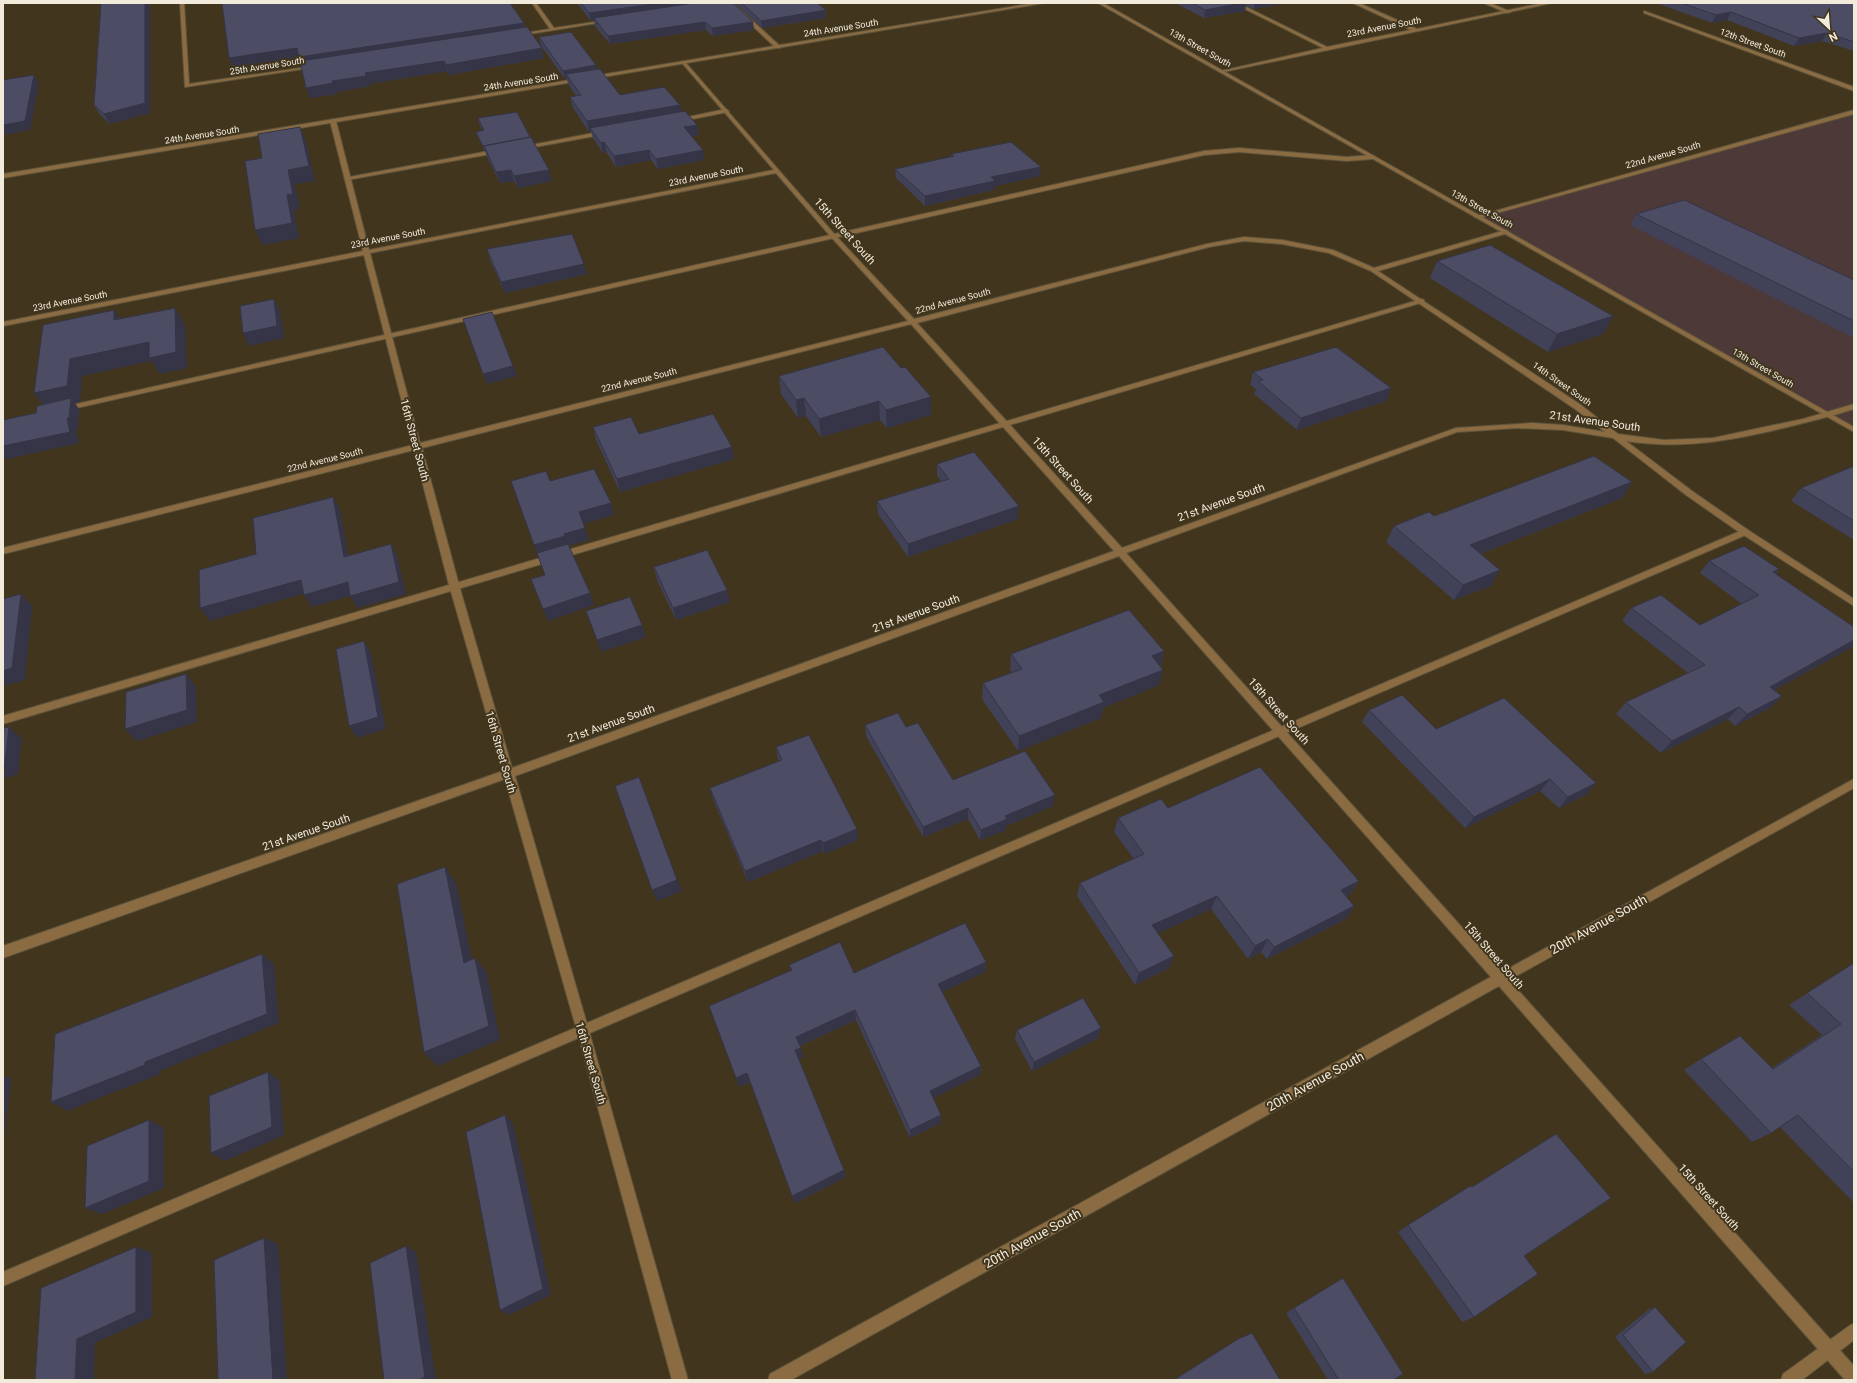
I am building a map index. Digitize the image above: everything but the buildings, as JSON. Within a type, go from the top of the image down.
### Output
[{"type":"street","name":"25th Avenue South","points":[[182,3],[187,86],[319,66]]},
{"type":"street","points":[[534,3],[553,30]]},
{"type":"street","points":[[721,4],[729,3],[778,47]]},
{"type":"street","name":"24th Avenue South","points":[[3,176],[1042,3]]},
{"type":"street","name":"13th Street South","points":[[1100,3],[1223,71],[1477,217],[1506,232],[1854,430]]},
{"type":"street","points":[[1235,3],[1327,48]]},
{"type":"street","points":[[1355,3],[1416,30]]},
{"type":"street","points":[[1486,3],[1509,12]]},
{"type":"street","name":"23rd Avenue South","points":[[1223,71],[1327,48],[1550,3]]},
{"type":"street","name":"12th Street South","points":[[1646,12],[1854,89]]},
{"type":"street","points":[[514,36],[614,20]]},
{"type":"street","name":"15th Street South","points":[[685,63],[834,237],[1007,425],[1281,731],[1499,979],[1854,1378]]},
{"type":"street","points":[[672,121],[726,111]]},
{"type":"street","name":"22nd Avenue South","points":[[1477,217],[1854,112]]},
{"type":"street","name":"16th Street South","points":[[333,121],[454,585],[507,774],[583,1031],[680,1380]]},
{"type":"street","points":[[517,148],[610,132]]},
{"type":"street","points":[[347,178],[510,149]]},
{"type":"street","points":[[57,411],[1204,153],[1239,150],[1347,159],[1372,157]]},
{"type":"street","name":"23rd Avenue South","points":[[3,324],[777,171]]},
{"type":"street","points":[[1373,270],[1506,232]]},
{"type":"street","name":"22nd Avenue South","points":[[3,551],[912,322],[1209,245],[1244,239],[1282,242]]},
{"type":"street","name":"14th Street South","points":[[1282,242],[1331,251],[1373,270],[1422,301],[1578,407],[1689,493],[1745,532],[1854,603]]},
{"type":"street","points":[[3,720],[454,585],[1007,425],[1422,301]]},
{"type":"street","name":"21st Avenue South","points":[[3,952],[507,774],[1456,430],[1492,426],[1531,426],[1577,429],[1618,437],[1675,444],[1721,440],[1828,416],[1854,406]]},
{"type":"street","points":[[3,1279],[1745,532]]},
{"type":"street","name":"20th Avenue South","points":[[776,1380],[1854,783]]},
{"type":"street","points":[[1789,1380],[1854,1331]]},
{"type":"shaded area","points":[[1854,112],[1854,430],[1477,217]]}]
